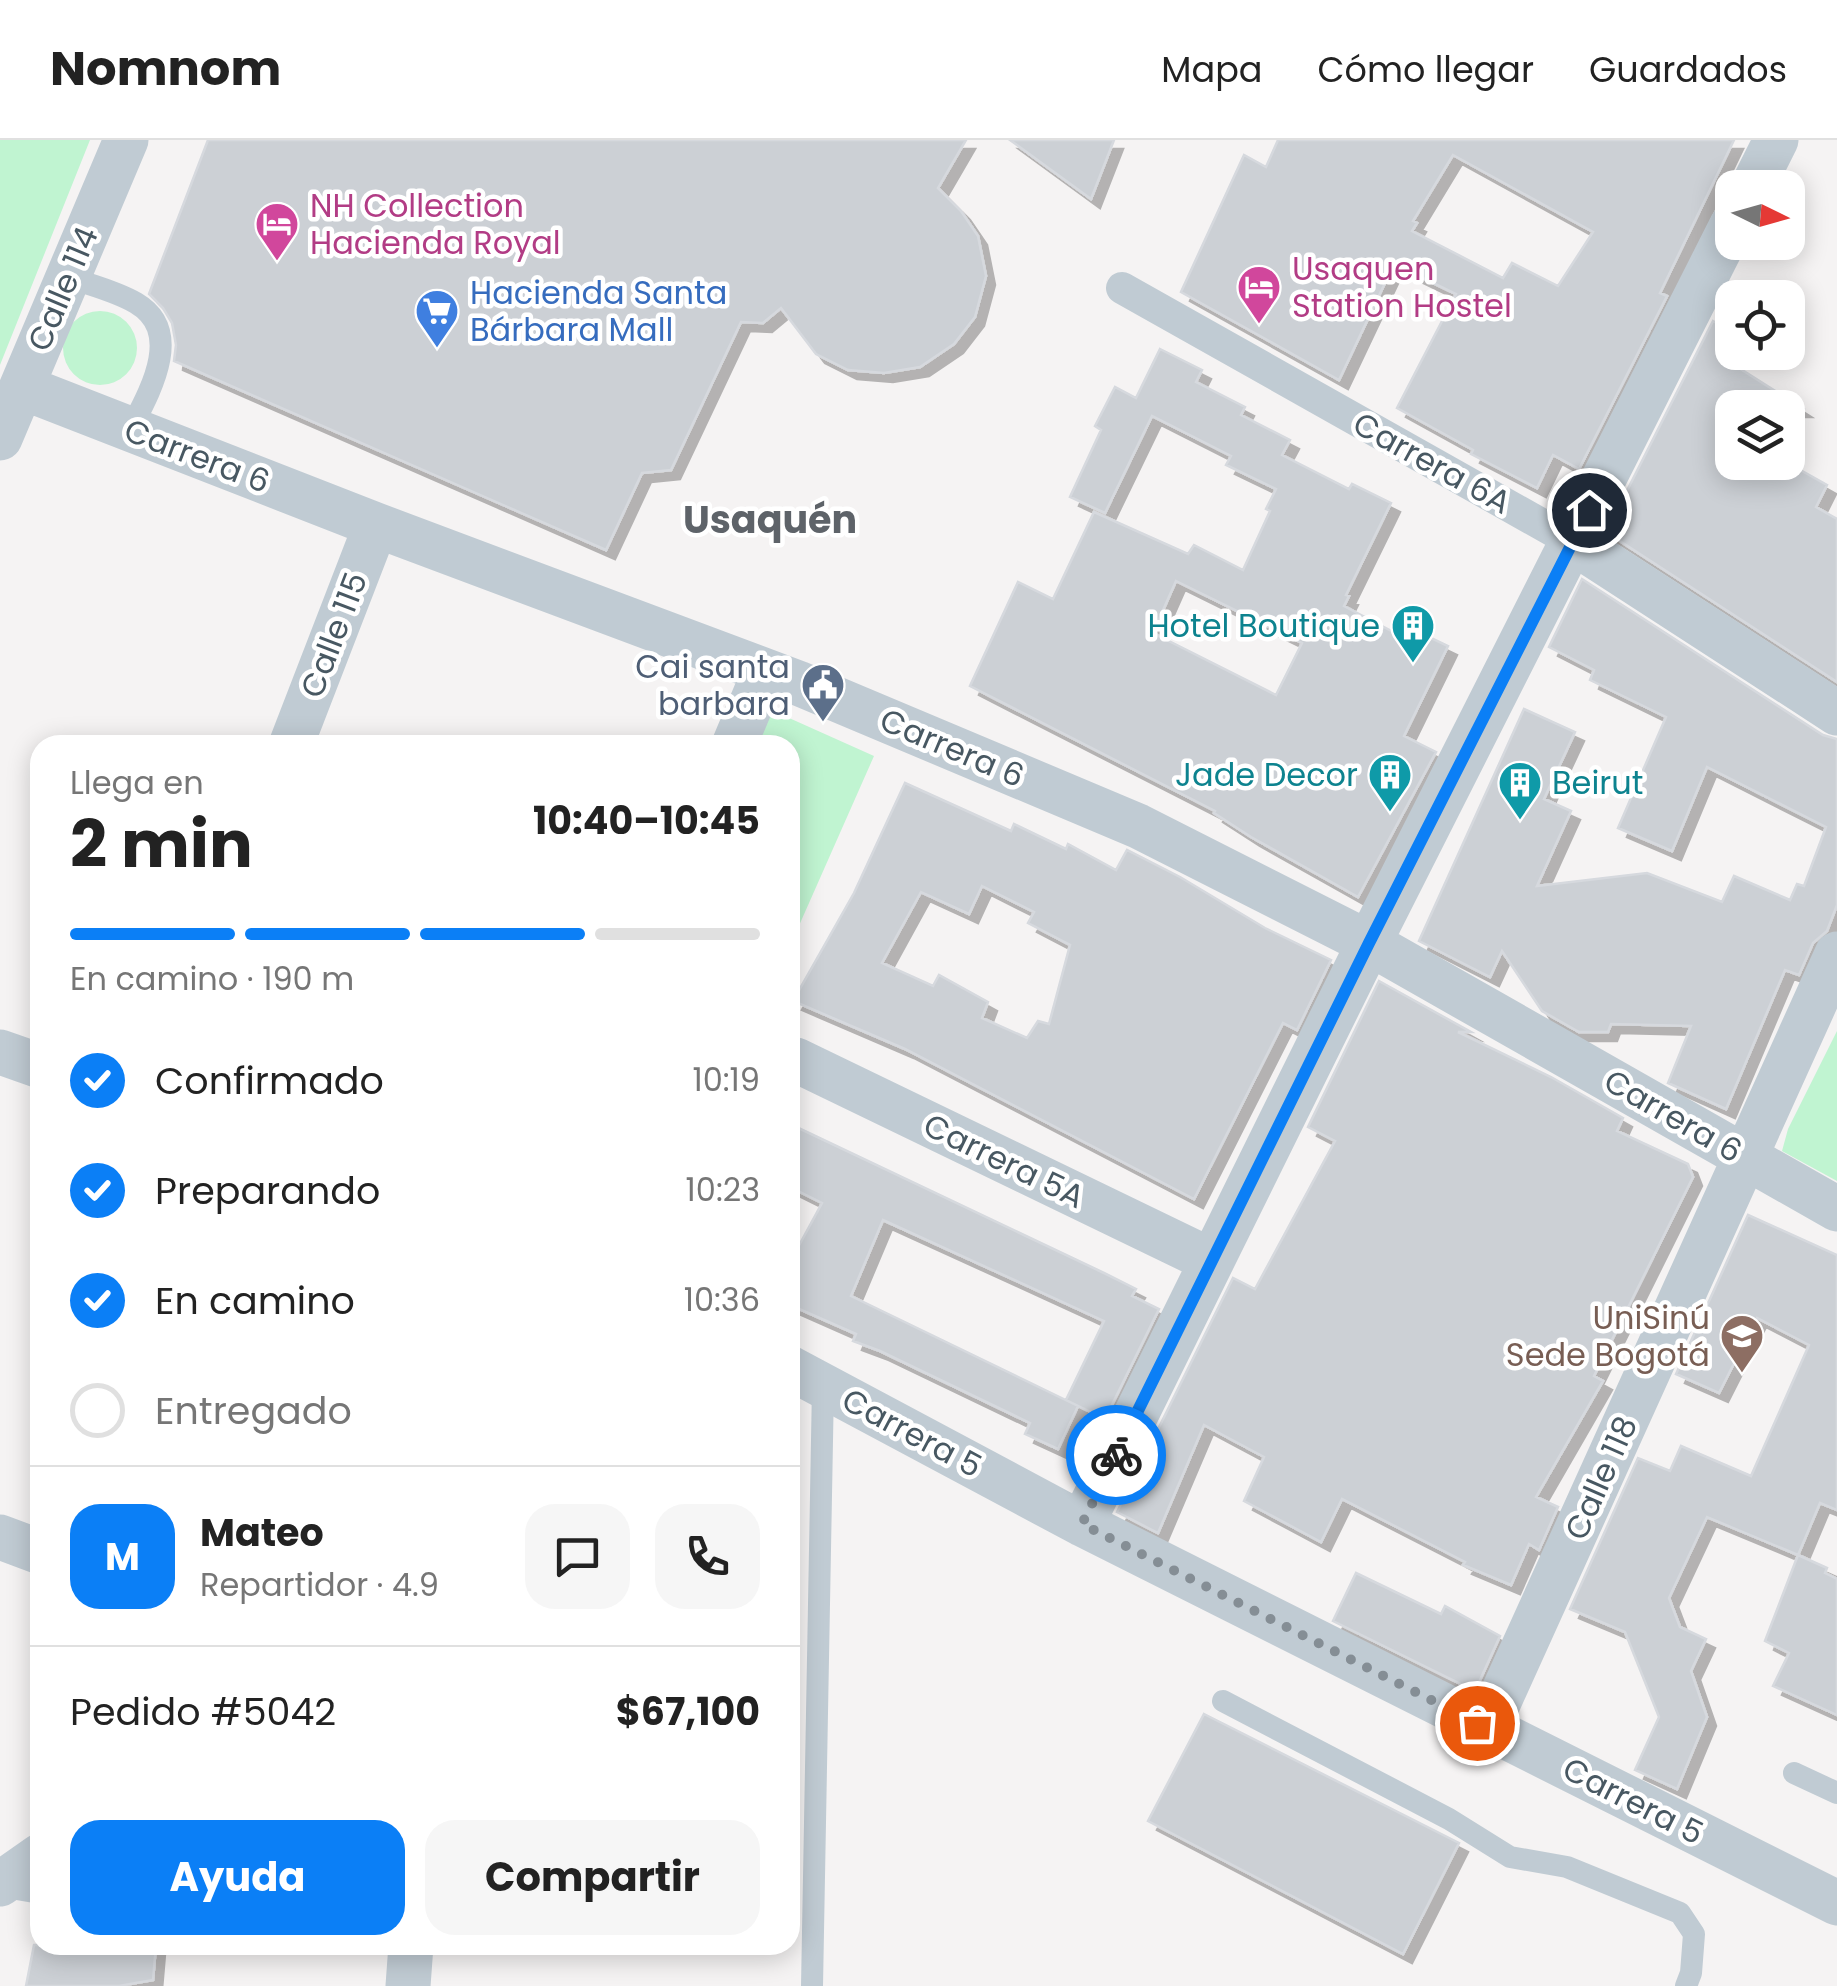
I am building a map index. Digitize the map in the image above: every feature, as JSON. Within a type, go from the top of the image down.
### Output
[{"type":"street","name":"Calle 114","points":[[0,438],[126,140]]},
{"type":"street","points":[[1761,170],[1776,140]]},
{"type":"street","points":[[1082,1524],[1369,943],[1572,542],[1709,286],[1719,260]]},
{"type":"street","name":"Carrera 6A","points":[[1122,288],[1572,542],[1837,714]]},
{"type":"street","name":"Carrera 6","points":[[22,387],[765,671],[1138,826],[1369,943],[1837,1208]]},
{"type":"street","name":"Calle 115","points":[[296,735],[376,525]]},
{"type":"street","points":[[738,735],[765,671]]},
{"type":"street","name":"Calle 118","points":[[1488,1728],[1837,954]]},
{"type":"street","points":[[0,1052],[30,1062]]},
{"type":"street","name":"Carrera 5A","points":[[800,1062],[1212,1262]]},
{"type":"street","name":"Carrera 5","points":[[806,1377],[1082,1524],[1837,1903]]},
{"type":"street","points":[[0,1537],[30,1548]]},
{"type":"street","points":[[0,1885],[30,1863]]},
{"type":"street","points":[[408,1986],[410,1955]]},
{"type":"lane","points":[[68,277],[136,303],[156,320],[161,342],[155,382],[130,430]]},
{"type":"lane","points":[[806,1377],[812,1986]]},
{"type":"lane","points":[[1223,1701],[1448,1819],[1510,1857],[1567,1867],[1680,1913],[1694,1934],[1686,1986]]},
{"type":"lane","points":[[1794,1773],[1837,1793]]},
{"type":"lane","points":[[0,1885],[30,1891]]},
{"type":"green space","points":[[0,140],[90,140],[0,365]]},
{"type":"green space","points":[[100,311],[114,313],[126,322],[135,334],[135,362],[126,374],[114,383],[100,385],[86,383],[74,374],[65,362],[63,348],[65,334],[74,322],[86,313]]},
{"type":"green space","points":[[769,709],[874,756],[800,923],[800,735],[757,735]]},
{"type":"green space","points":[[1837,1031],[1837,1181],[1782,1151],[1788,1129]]},
{"type":"building","name":"Hacienda Santa Bárbara Mall","points":[[208,140],[966,140],[938,188],[978,236],[986,276],[975,317],[954,344],[920,367],[884,373],[848,370],[816,354],[781,308],[763,323],[741,322],[671,470],[642,473],[606,550],[174,361],[172,323],[149,294]]},
{"type":"building","points":[[1010,140],[1114,140],[1091,199]]},
{"type":"building","points":[[1278,140],[1734,140],[1719,170],[1715,170],[1715,179],[1660,293],[1667,296],[1579,469],[1553,455],[1537,488],[1471,454],[1473,450],[1397,408],[1456,294],[1394,264],[1339,380],[1181,292],[1244,155],[1266,167]],"holes":[[[1453,155],[1593,232],[1558,286],[1512,263],[1503,278],[1412,231],[1417,223],[1413,221]]]},
{"type":"building","points":[[1713,321],[1715,370],[1742,370],[1774,390],[1715,390],[1715,480],[1805,480],[1805,473],[1827,485],[1816,507],[1837,519],[1837,682],[1606,532]]},
{"type":"building","points":[[1160,349],[1202,370],[1196,382],[1245,407],[1241,415],[1290,440],[1282,455],[1349,489],[1352,484],[1391,503],[1344,606],[1401,636],[1406,626],[1448,646],[1404,736],[1436,752],[1358,897],[1251,837],[1215,811],[970,686],[1018,582],[1053,599],[1094,512],[1188,554],[1194,545],[1243,570],[1276,489],[1226,465],[1231,456],[1152,416],[1105,513],[1070,497],[1101,430],[1095,426],[1115,387],[1136,398]],"holes":[[[1176,581],[1302,643],[1276,695],[1153,633]]]},
{"type":"building","points":[[1582,579],[1823,735],[1837,739],[1837,905],[1827,931],[1813,943],[1799,975],[1785,970],[1726,1109],[1668,1083],[1691,1026],[1611,1024],[1608,1032],[1579,1032],[1542,1011],[1502,951],[1490,977],[1419,941],[1524,709],[1575,732],[1544,799],[1571,811],[1537,886],[1647,873],[1722,902],[1734,876],[1790,900],[1797,884],[1804,886],[1826,827],[1707,767],[1672,851],[1618,828],[1666,717],[1590,680],[1594,670],[1549,647]]},
{"type":"building","points":[[905,783],[1011,831],[1014,824],[1066,849],[1068,844],[1116,870],[1127,850],[1265,928],[1331,960],[1297,1030],[1283,1023],[1194,1199],[905,1049],[800,1004],[800,989],[854,893]],"holes":[[[982,886],[1034,912],[1028,923],[1070,945],[1049,1024],[1038,1021],[1027,1038],[982,1018],[988,1002],[939,975],[933,986],[882,963],[921,892],[969,914]]]},
{"type":"building","points":[[1379,981],[1471,1032],[1458,1032],[1551,1077],[1623,1118],[1617,1131],[1688,1164],[1693,1177],[1594,1376],[1603,1381],[1536,1497],[1558,1507],[1539,1550],[1529,1544],[1511,1585],[1463,1565],[1465,1562],[1342,1499],[1321,1542],[1244,1501],[1264,1457],[1204,1425],[1158,1533],[1117,1512],[1233,1278],[1255,1289],[1335,1141],[1308,1127]]},
{"type":"building","points":[[800,1129],[1136,1289],[1132,1296],[1159,1309],[1105,1419],[1066,1400],[1104,1321],[883,1220],[851,1296],[1078,1406],[1058,1449],[1025,1434],[1030,1423],[853,1341],[856,1334],[800,1309],[800,1244],[822,1203],[800,1192]]},
{"type":"building","points":[[1748,1215],[1837,1255],[1837,1510],[1820,1503],[1798,1555],[1707,1517],[1669,1598],[1680,1627],[1706,1639],[1691,1671],[1707,1717],[1677,1789],[1635,1770],[1659,1717],[1625,1632],[1570,1609],[1638,1458],[1670,1471],[1681,1446],[1751,1476],[1809,1345],[1757,1318],[1719,1393],[1676,1374]]},
{"type":"building","points":[[1798,1555],[1827,1568],[1825,1573],[1837,1579],[1837,1715],[1773,1686],[1789,1653],[1765,1641]]},
{"type":"building","points":[[1356,1573],[1441,1614],[1445,1606],[1500,1636],[1475,1691],[1333,1621]]},
{"type":"building","points":[[1204,1714],[1459,1843],[1403,1954],[1148,1821]]},
{"type":"building","points":[[32,1955],[155,1955],[153,1980],[119,1986],[26,1986]]},
{"type":"way so far","points":[[1116,1455],[1082,1524],[1477,1723]]},
{"type":"place","name":"NH Collection Hacienda Royal","points":[[277,262]]},
{"type":"place","name":"Usaquen Station Hostel","points":[[1259,325]]},
{"type":"place","name":"Hacienda Santa Bárbara Mall","points":[[437,349]]},
{"type":"place","name":"Hotel Boutique","points":[[1413,664]]},
{"type":"place","name":"Cai santa barbara","points":[[823,723]]},
{"type":"place","name":"Jade Decor","points":[[1390,813]]},
{"type":"place","name":"Beirut","points":[[1520,821]]},
{"type":"place","name":"UniSinú Sede Bogotá","points":[[1742,1374]]},
{"type":"district","name":"Usaquén","points":[[770,520]]},
{"type":"route","points":[[1116,1455],[1589,510]]}]
